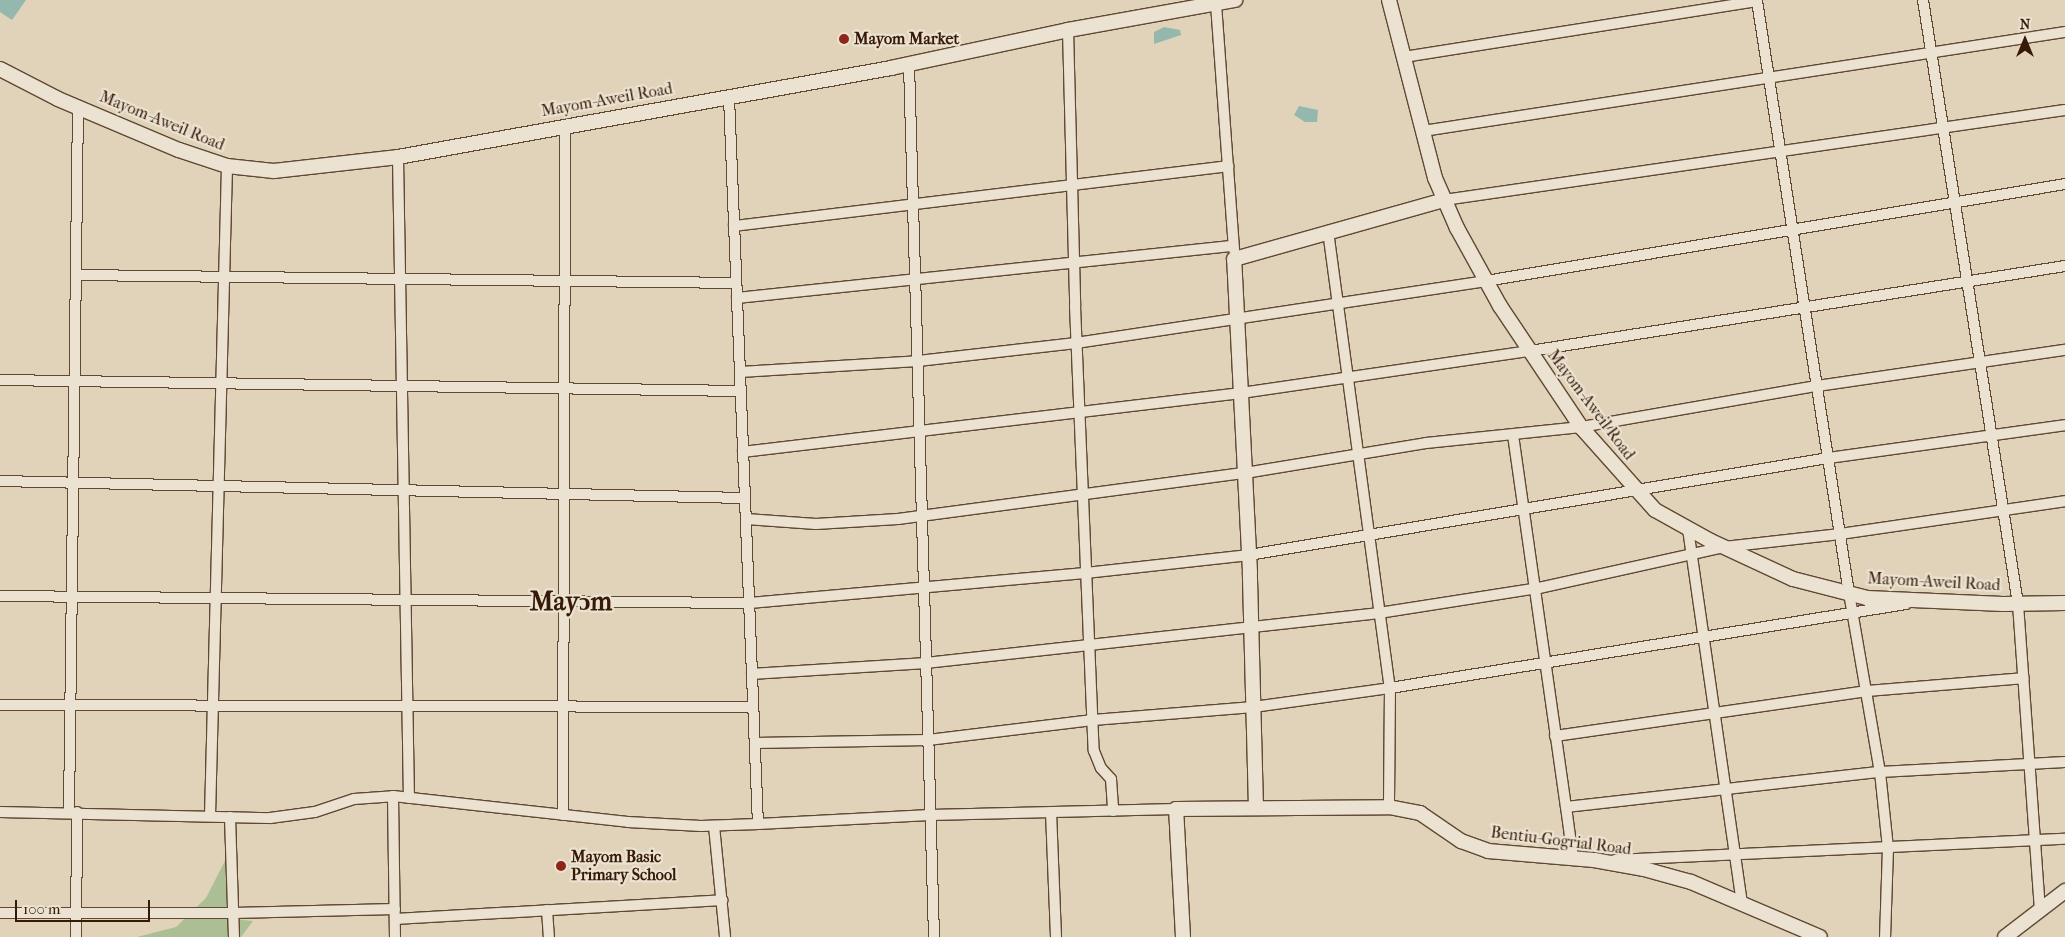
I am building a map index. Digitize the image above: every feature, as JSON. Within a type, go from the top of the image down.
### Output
[{"type":"main road","name":"Mayom-Aweil Road","points":[[0,69],[78,107],[178,150],[227,166],[274,171],[398,157],[909,64],[1068,30],[1235,0]]},
{"type":"main road","name":"Mayom-Aweil Road","points":[[1389,0],[1423,131],[1444,200],[1486,281],[1530,351],[1582,427],[1636,492],[1655,510],[1724,548],[1793,578],[1849,593],[1890,600],[2018,604],[2065,603]]},
{"type":"main road","points":[[1256,808],[1249,555],[1234,252],[1328,231],[1444,200]]},
{"type":"main road","name":"Bentiu-Gogrial Road","points":[[1176,809],[1389,807],[1420,813],[1461,841],[1488,852],[1594,860],[1644,869],[1691,882],[1820,937]]},
{"type":"main road","points":[[1176,809],[1184,937]]},
{"type":"main road","points":[[2005,937],[2065,891]]},
{"type":"street","points":[[1923,0],[2018,604],[2040,912]]},
{"type":"street","points":[[1404,57],[1757,1],[1852,613],[1880,772],[1888,848],[1885,937]]},
{"type":"street","points":[[737,298],[915,279],[1234,252],[1216,4]]},
{"type":"street","points":[[1068,30],[1076,343],[1094,751],[1101,768],[1111,779],[1113,811]]},
{"type":"street","points":[[1423,131],[2065,32]]},
{"type":"street","points":[[909,64],[934,937]]},
{"type":"street","points":[[729,96],[758,824]]},
{"type":"street","points":[[76,937],[71,703],[78,107]]},
{"type":"street","points":[[1444,200],[2065,110]]},
{"type":"street","points":[[563,815],[564,126]]},
{"type":"street","points":[[398,157],[409,798]]},
{"type":"street","points":[[210,816],[227,166]]},
{"type":"street","points":[[734,226],[1228,166]]},
{"type":"street","points":[[740,372],[918,361],[1076,343],[1237,317],[1338,304],[1486,281],[2065,184]]},
{"type":"street","points":[[1328,231],[1390,688],[1389,807]]},
{"type":"street","points":[[743,452],[920,434],[1079,411],[1241,393],[1348,378],[2065,266]]},
{"type":"street","points":[[76,275],[736,283]]},
{"type":"street","points":[[746,519],[836,523],[898,519],[922,514],[1245,473],[1426,443],[1582,427],[1817,386],[2065,350]]},
{"type":"street","points":[[0,380],[740,391]]},
{"type":"street","points":[[0,596],[749,603],[1086,573],[1249,555],[1523,511],[1828,458],[2065,425]]},
{"type":"street","points":[[1513,435],[1573,858]]},
{"type":"street","points":[[0,482],[745,498]]},
{"type":"street","points":[[752,674],[926,663],[1379,613],[1534,588],[1724,548],[1840,534],[2065,502]]},
{"type":"street","points":[[1688,529],[1742,905]]},
{"type":"street","points":[[755,743],[928,740],[1093,720],[1253,707],[1390,688],[1924,601]]},
{"type":"street","points":[[1555,736],[1866,691],[2023,678]]},
{"type":"street","points":[[0,705],[71,703],[213,706],[753,707]]},
{"type":"street","points":[[1566,806],[1880,772],[2065,762]]},
{"type":"street","points":[[0,812],[73,812],[270,818],[315,812],[354,799],[393,796],[563,815],[714,826],[930,815],[1176,809]]},
{"type":"street","points":[[393,796],[395,937]]},
{"type":"street","points":[[1051,812],[1056,937]]},
{"type":"street","points":[[230,816],[234,937]]},
{"type":"street","points":[[714,826],[725,937]]},
{"type":"street","points":[[1594,860],[2065,839]]},
{"type":"street","points":[[0,912],[76,914],[395,914],[548,910],[722,900]]},
{"type":"street","points":[[548,910],[549,937]]},
{"type":"green space","points":[[232,847],[237,886],[234,919],[253,921],[241,937],[137,937],[176,927],[206,898]]},
{"type":"water","points":[[0,0],[26,0],[12,20],[0,12]]},
{"type":"water","points":[[1164,27],[1180,30],[1181,35],[1154,44],[1154,32]]},
{"type":"water","points":[[1299,106],[1318,110],[1317,122],[1305,122],[1294,115]]},
{"type":"place","name":"Mayom Market","points":[[844,39]]},
{"type":"place","name":"Mayom Basic Primary School","points":[[561,866]]},
{"type":"district","name":"Mayɔm","points":[[571,602]]}]
